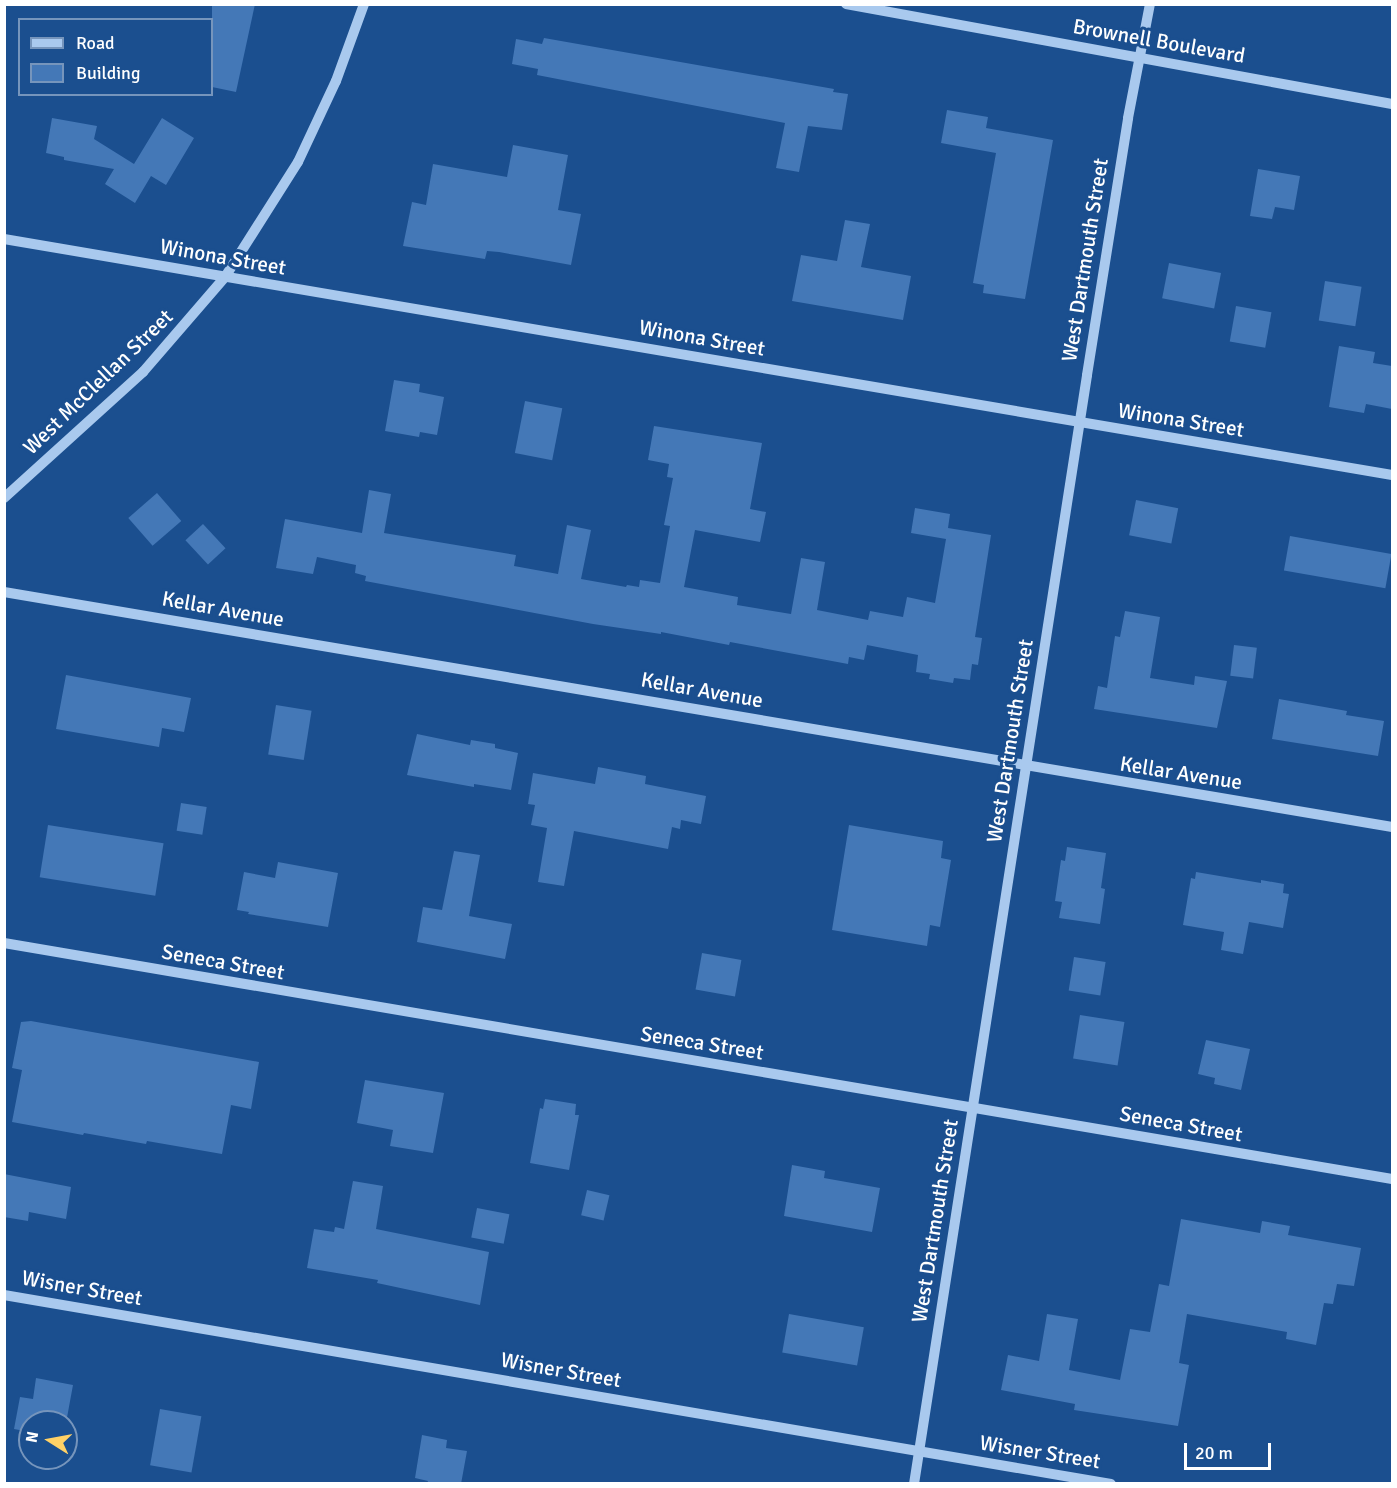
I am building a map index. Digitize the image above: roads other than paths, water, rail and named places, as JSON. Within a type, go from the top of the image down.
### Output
[{"type":"street","name":"West McClellan Street","points":[[4,498],[143,372],[225,277],[298,162],[336,81],[364,4]]},
{"type":"street","name":"Brownell Boulevard","points":[[846,4],[1392,104]]},
{"type":"street","name":"West Dartmouth Street","points":[[914,1484],[1079,423],[1139,57],[1150,4]]},
{"type":"street","name":"Winona Street","points":[[4,239],[1392,475]]},
{"type":"street","name":"Kellar Avenue","points":[[4,592],[1392,827]]},
{"type":"street","name":"Seneca Street","points":[[4,943],[1392,1179]]},
{"type":"street","name":"Wisner Street","points":[[4,1295],[1111,1484]]}]
